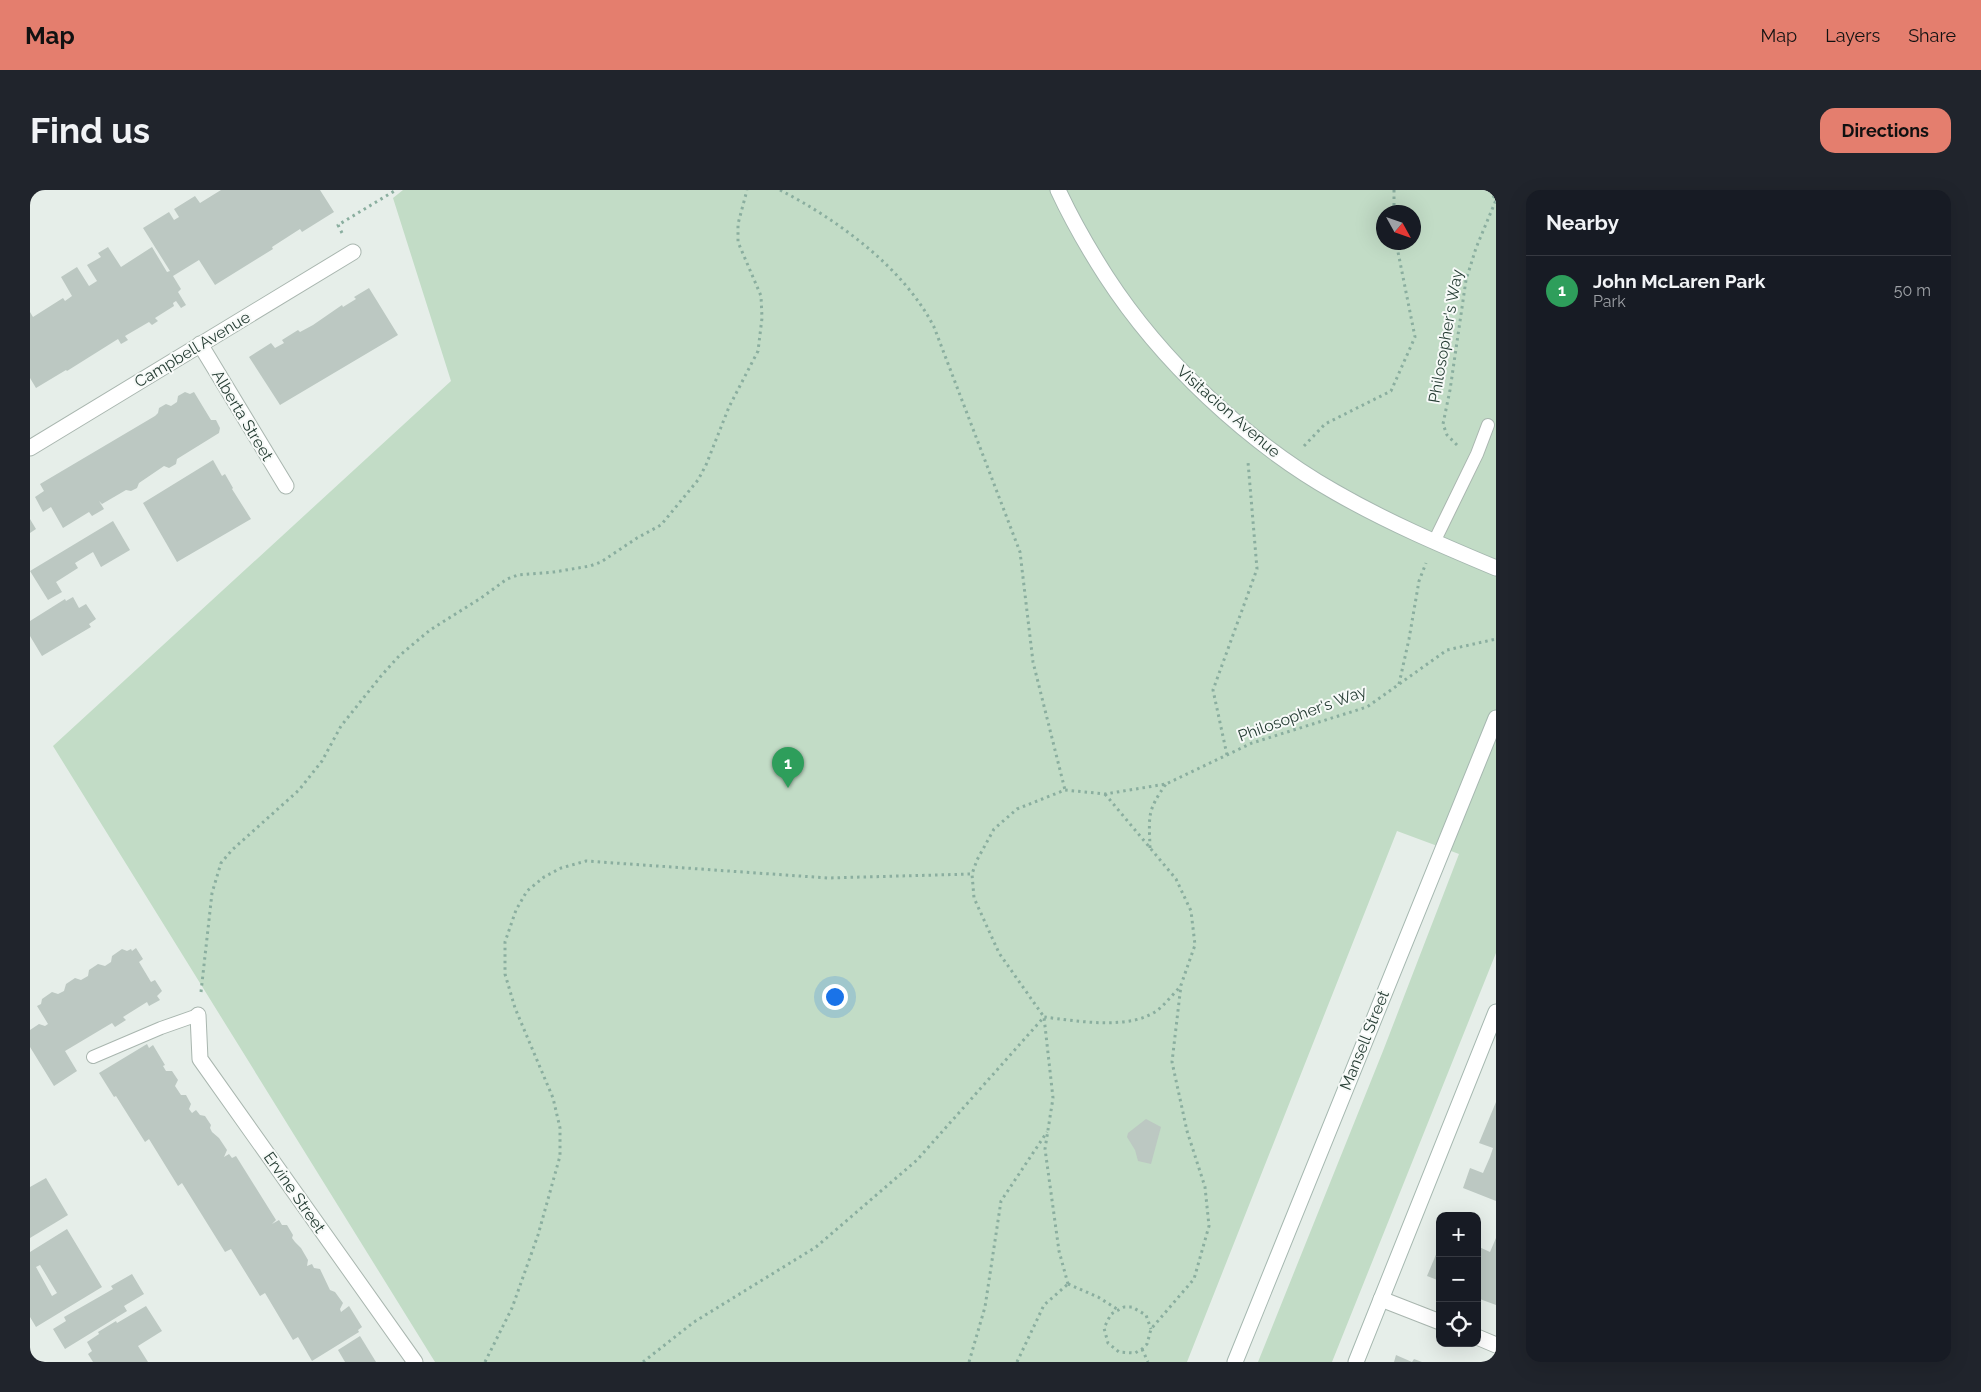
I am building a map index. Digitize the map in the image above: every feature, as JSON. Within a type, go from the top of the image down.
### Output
[{"type":"street","name":"Visitacion Avenue","points":[[1058,190],[1076,228],[1106,277],[1137,320],[1198,387],[1246,429],[1288,462],[1334,492],[1378,516],[1496,568]]},
{"type":"street","name":"Campbell Avenue","points":[[30,448],[353,252]]},
{"type":"street","name":"Alberta Street","points":[[200,344],[286,486]]},
{"type":"street","name":"Mansell Street","points":[[1234,1362],[1496,718]]},
{"type":"street","points":[[1356,1362],[1496,1012]]},
{"type":"street","name":"Ervine Street","points":[[198,1015],[200,1059],[415,1362]]},
{"type":"street","points":[[1381,1299],[1436,1320]]},
{"type":"street","points":[[1481,1339],[1496,1345]]},
{"type":"lane","points":[[1434,542],[1478,454],[1488,425]]},
{"type":"lane","points":[[93,1057],[198,1015]]},
{"type":"path","points":[[386,190],[389,194]]},
{"type":"path","points":[[353,252],[338,225],[396,190]]},
{"type":"path","points":[[198,1015],[212,893],[215,877],[221,862],[305,783],[322,761],[341,726],[399,656],[430,630],[507,579],[518,575],[590,566],[601,562],[637,538],[661,525],[698,480],[706,465],[729,406],[758,351],[762,318],[761,296],[738,242],[738,224],[747,190]]},
{"type":"path","points":[[780,190],[845,230],[870,251],[905,285],[926,312],[934,327],[1020,552],[1033,662],[1065,790]]},
{"type":"path","points":[[1394,190],[1394,205]]},
{"type":"path","name":"Philosopher's Way","points":[[1478,454],[1455,444],[1447,435],[1443,424],[1450,390],[1466,280],[1476,248],[1496,200],[1489,190]]},
{"type":"path","points":[[1288,462],[1326,424],[1390,391],[1416,337],[1398,250]]},
{"type":"path","points":[[1227,755],[1213,690],[1257,569],[1246,429]]},
{"type":"path","points":[[1399,684],[1419,581]]},
{"type":"path","name":"Philosopher's Way","points":[[1068,1284],[1057,1242],[1045,1149],[1052,1098],[1044,1017],[999,952],[974,898],[972,874],[977,860],[994,829],[1017,809],[1065,790],[1105,794],[1166,784],[1252,742],[1367,706],[1446,650],[1496,639]]},
{"type":"path","points":[[1150,848],[1149,816],[1155,801],[1166,784]]},
{"type":"path","points":[[1105,794],[1176,880],[1191,911],[1195,945],[1182,985],[1172,1062],[1187,1131],[1205,1187],[1210,1226],[1194,1279],[1151,1329],[1147,1344],[1142,1349],[1135,1353],[1119,1352],[1108,1342],[1104,1328],[1111,1314],[1117,1309],[1132,1307],[1146,1315],[1151,1329]]},
{"type":"path","points":[[485,1362],[512,1308],[538,1235],[560,1156],[560,1128],[553,1098],[515,1008],[505,974],[506,942],[516,910],[527,891],[544,877],[561,868],[586,862],[828,878],[972,874]]},
{"type":"path","points":[[643,1362],[694,1322],[816,1247],[830,1235],[917,1160],[1044,1017],[1099,1023],[1134,1020],[1158,1010],[1182,985]]},
{"type":"path","points":[[969,1362],[985,1307],[1001,1201],[1047,1132]]},
{"type":"path","points":[[1017,1362],[1044,1306],[1068,1284],[1098,1297],[1117,1309]]},
{"type":"path","points":[[1142,1349],[1148,1362]]},
{"type":"green space","points":[[403,190],[1496,190],[1496,953],[1332,1362],[1258,1362],[1383,1051],[1459,854],[1397,831],[1187,1362],[435,1362],[53,746],[451,381],[393,198]]},
{"type":"building","points":[[221,190],[320,190],[334,212],[302,232],[300,229],[272,247],[273,249],[215,285],[199,260],[173,276],[181,289],[178,292],[186,305],[181,308],[176,301],[173,303],[174,306],[155,318],[158,321],[152,325],[149,322],[125,336],[128,340],[121,344],[118,339],[36,388],[30,378],[30,312],[33,317],[63,298],[65,301],[72,296],[61,277],[77,267],[89,286],[97,281],[87,265],[101,257],[98,253],[108,247],[121,267],[152,247],[167,272],[170,271],[143,228],[169,212],[174,220],[179,217],[174,209],[195,196],[200,203]]},
{"type":"building","points":[[369,288],[398,335],[280,405],[249,357],[271,343],[275,348],[284,343],[282,340],[298,330],[300,332],[313,325],[342,305],[343,307],[356,299],[354,297]]},
{"type":"building","points":[[185,392],[190,394],[194,392],[211,420],[216,420],[220,428],[219,433],[177,459],[176,464],[169,468],[164,466],[139,483],[137,488],[131,491],[126,490],[102,504],[99,501],[104,509],[92,516],[89,512],[63,528],[51,507],[43,512],[35,497],[44,491],[40,484],[155,416],[159,408],[166,404],[171,406],[177,402],[178,396]]},
{"type":"building","points":[[213,460],[222,476],[225,474],[251,519],[177,562],[143,503]]},
{"type":"building","points":[[30,519],[36,529],[30,533]]},
{"type":"building","points":[[113,521],[130,550],[101,567],[93,552],[75,563],[78,568],[56,582],[62,592],[48,600],[30,571]]},
{"type":"building","points":[[73,597],[79,608],[86,604],[96,619],[89,624],[91,627],[42,656],[30,636],[30,621],[65,599],[66,601]]},
{"type":"building","points":[[136,948],[143,959],[139,962],[151,982],[155,980],[162,991],[157,996],[160,1000],[149,1006],[147,1002],[123,1017],[126,1020],[115,1027],[112,1023],[65,1051],[77,1071],[54,1086],[30,1047],[30,1030],[39,1024],[45,1026],[48,1024],[37,1006],[41,1004],[42,999],[52,992],[58,994],[64,991],[66,984],[75,978],[81,980],[88,976],[89,970],[98,964],[105,966],[111,962],[112,956],[122,949],[127,951],[131,949],[132,951]]},
{"type":"building","points":[[147,1044],[149,1048],[153,1045],[165,1065],[163,1066],[166,1071],[172,1071],[178,1080],[175,1086],[181,1095],[186,1095],[191,1104],[189,1109],[192,1113],[196,1110],[200,1115],[205,1116],[211,1125],[212,1132],[219,1138],[227,1150],[224,1157],[229,1154],[232,1158],[236,1156],[276,1220],[272,1224],[279,1220],[282,1225],[287,1225],[293,1235],[292,1238],[308,1260],[307,1266],[312,1264],[314,1268],[320,1269],[330,1290],[335,1292],[343,1303],[340,1309],[341,1312],[349,1306],[362,1327],[358,1330],[359,1332],[312,1361],[298,1337],[293,1340],[265,1293],[260,1296],[231,1249],[225,1252],[182,1183],[178,1186],[149,1139],[145,1142],[99,1073]]},
{"type":"building","points":[[1496,1102],[1496,1201],[1463,1188],[1470,1168],[1483,1173],[1490,1157],[1493,1148],[1479,1143]]},
{"type":"building","points":[[1146,1119],[1161,1127],[1151,1164],[1138,1161],[1135,1150],[1127,1137],[1128,1133]]},
{"type":"building","points":[[46,1178],[68,1215],[30,1238],[30,1187]]},
{"type":"building","points":[[67,1229],[102,1287],[36,1327],[30,1317],[30,1252]],"holes":[[[40,1265],[57,1293],[52,1296],[36,1267]]]},
{"type":"building","points":[[1496,1238],[1496,1305],[1481,1299],[1481,1248],[1490,1252]]},
{"type":"building","points":[[1436,1255],[1436,1279],[1427,1276]]},
{"type":"building","points":[[132,1274],[144,1294],[124,1306],[127,1311],[65,1349],[53,1329],[66,1321],[64,1317],[113,1289],[111,1286]]},
{"type":"building","points":[[146,1306],[162,1331],[138,1346],[148,1362],[93,1362],[88,1354],[92,1351],[87,1342],[99,1334],[98,1332],[116,1321],[117,1323]]},
{"type":"building","points":[[360,1336],[376,1362],[345,1362],[338,1350]]},
{"type":"building","points":[[1396,1355],[1412,1362],[1394,1362]]},
{"type":"place","name":"John McLaren Park","points":[[788,788]]}]
